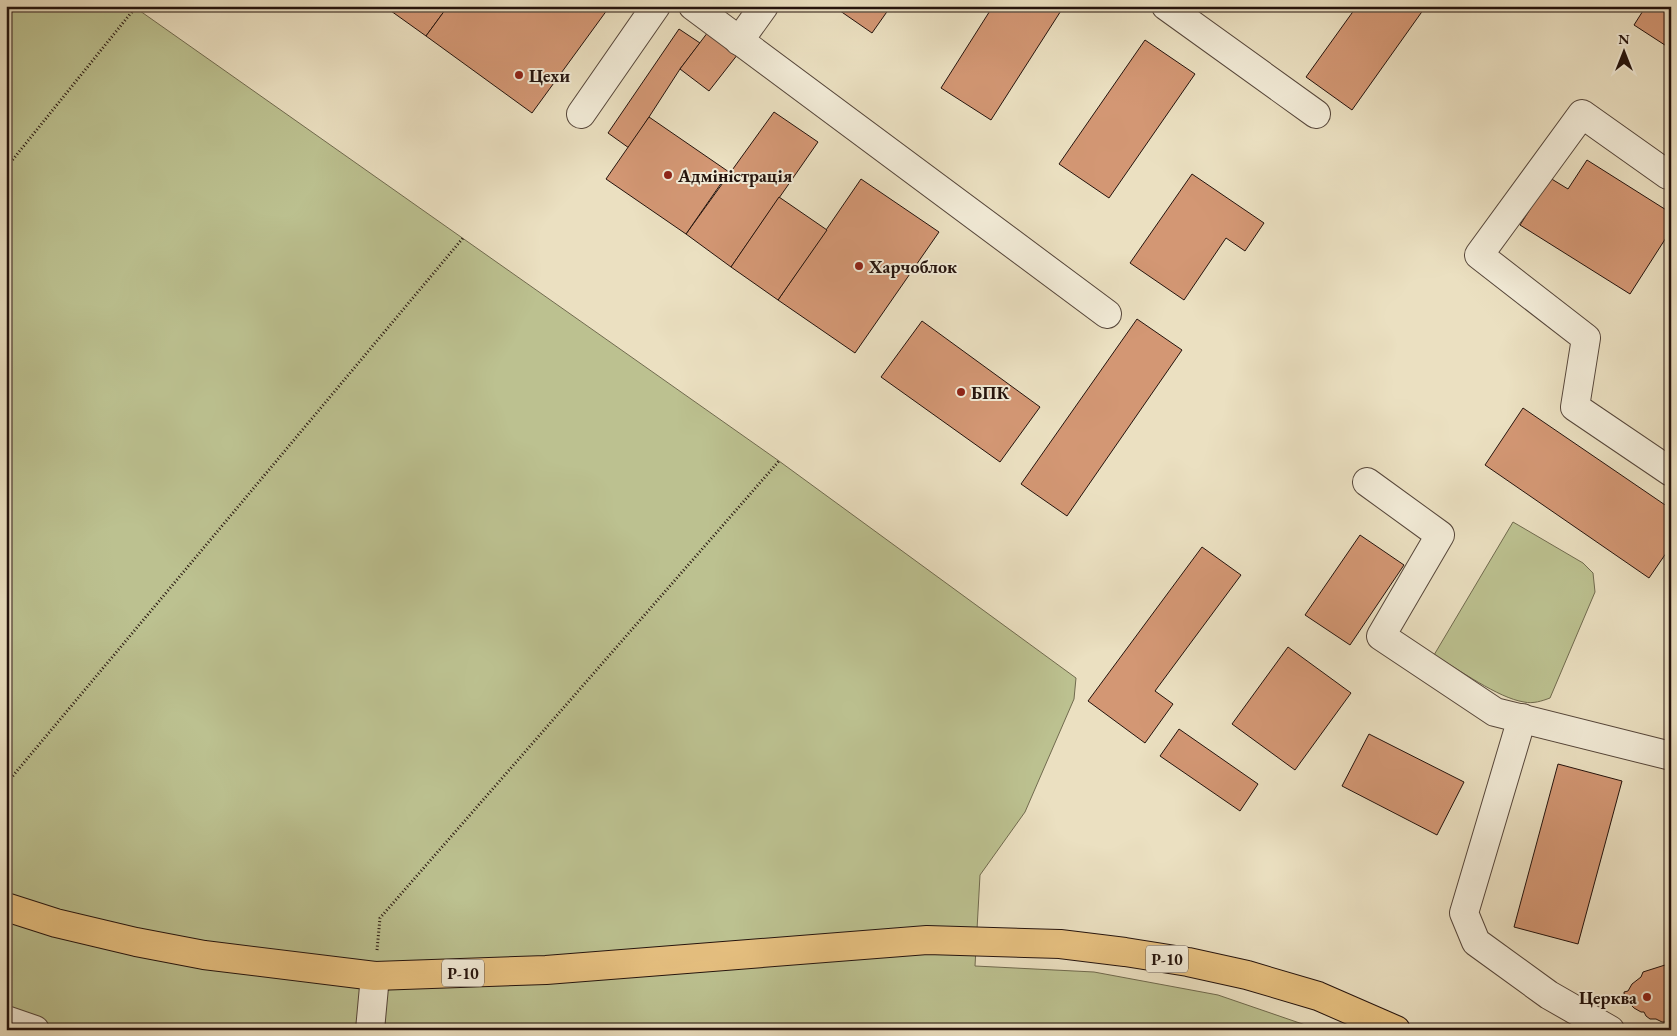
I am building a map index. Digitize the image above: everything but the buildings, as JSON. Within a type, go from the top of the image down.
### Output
[{"type":"main road","name":"Р-10","points":[[6,907],[56,923],[136,942],[204,955],[375,976],[546,970],[927,940],[1060,944],[1188,962],[1246,975],[1318,996],[1396,1030]]},
{"type":"street","points":[[581,114],[656,6]]},
{"type":"street","points":[[693,6],[1107,314]]},
{"type":"street","points":[[740,41],[764,6]]},
{"type":"street","points":[[1166,6],[1316,114]]},
{"type":"street","points":[[1668,175],[1582,114],[1479,254],[1586,338],[1574,407],[1671,472]]},
{"type":"street","points":[[1367,482],[1440,536],[1381,636],[1495,712],[1669,749]]},
{"type":"street","points":[[1522,718],[1464,913],[1476,942],[1548,995],[1610,1030]]},
{"type":"street","points":[[370,1030],[375,976]]},
{"type":"street","points":[[6,1020],[35,1030]]},
{"type":"path","points":[[6,168],[134,8]]},
{"type":"path","points":[[6,784],[463,238]]},
{"type":"path","points":[[375,976],[380,918],[779,461]]},
{"type":"green space","points":[[6,6],[133,6],[779,461],[1076,678],[1074,699],[1025,812],[980,875],[975,966],[1094,972],[1218,995],[1320,1030],[35,1030],[6,1020]]},
{"type":"green space","points":[[1513,522],[1583,563],[1593,573],[1595,592],[1550,698],[1527,703],[1502,695],[1434,655]]},
{"type":"place","name":"Цехи","points":[[519,75]]},
{"type":"place","name":"Адміністрація","points":[[668,175]]},
{"type":"place","name":"Харчоблок","points":[[859,266]]},
{"type":"place","name":"БПК","points":[[961,392]]},
{"type":"place","name":"Церква","points":[[1647,997]]}]
